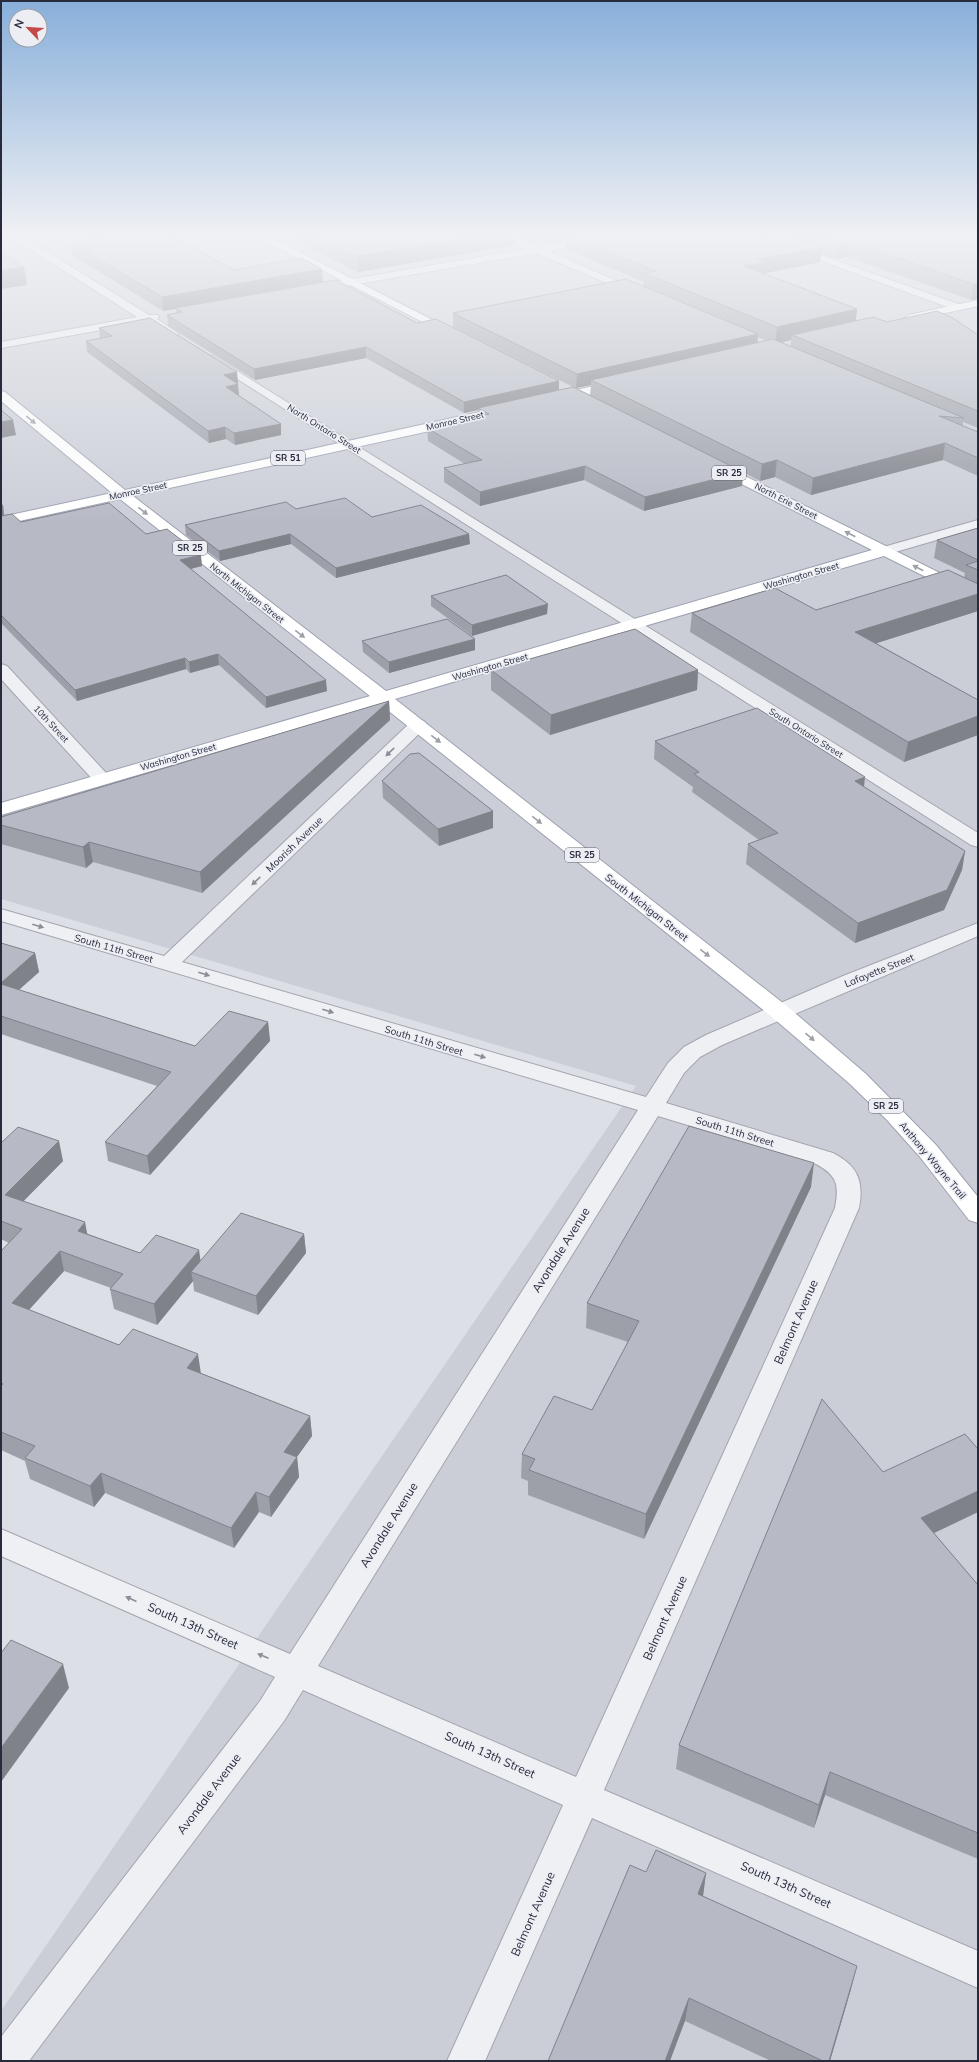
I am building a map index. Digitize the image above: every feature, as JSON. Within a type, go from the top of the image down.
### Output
[{"type":"main road","points":[[449,331],[466,340]]},
{"type":"main road","points":[[539,402],[631,381]]},
{"type":"main road","points":[[559,387],[591,403]]},
{"type":"main road","name":"North Michigan Street","points":[[1,395],[123,495],[382,699]]},
{"type":"main road","name":"Monroe Street","points":[[1,521],[517,407]]},
{"type":"main road","name":"North Erie Street","points":[[704,460],[885,551]]},
{"type":"main road","name":"Washington Street","points":[[1,809],[101,778],[382,699],[885,551]]},
{"type":"main road","name":"SR 25","points":[[885,551],[978,598]]},
{"type":"main road","name":"South Michigan Street","points":[[382,699],[418,725],[780,1012]]},
{"type":"main road","points":[[1,812],[18,804]]},
{"type":"main road","name":"Anthony Wayne Trail","points":[[780,1012],[858,1079],[895,1115],[928,1151],[978,1214]]},
{"type":"street","points":[[1,345],[76,331]]},
{"type":"street","points":[[168,331],[185,342]]},
{"type":"street","name":"North Ontario Street","points":[[204,354],[634,624]]},
{"type":"street","name":"Washington Street","points":[[885,551],[978,524]]},
{"type":"street","name":"South Ontario Street","points":[[634,624],[978,840]]},
{"type":"street","name":"10th Street","points":[[1,670],[101,778]]},
{"type":"street","name":"Moorish Avenue","points":[[169,963],[418,725]]},
{"type":"street","name":"South 11th Street","points":[[1,915],[169,963],[822,1158],[836,1165],[844,1172]]},
{"type":"street","name":"Lafayette Street","points":[[780,1012],[978,929]]},
{"type":"street","name":"Avondale Avenue","points":[[6,2061],[268,1718],[676,1068],[692,1052],[780,1012]]},
{"type":"street","name":"Belmont Avenue","points":[[466,2061],[847,1208],[850,1198],[848,1181],[844,1172]]},
{"type":"street","name":"South 13th Street","points":[[1,1542],[978,1970]]},
{"type":"shaded area","points":[[1,331],[978,331],[978,2061],[1,2061],[1,2011],[636,1086],[1,899]]},
{"type":"building","points":[[104,331],[171,331],[237,372],[224,375],[238,384],[226,387],[281,424],[234,433],[225,427],[208,431],[86,341],[112,336]]},
{"type":"building","points":[[193,331],[460,331],[559,381],[464,402],[366,347],[254,369]]},
{"type":"building","points":[[490,331],[751,331],[758,334],[577,374]]},
{"type":"building","points":[[809,331],[972,331],[978,335],[978,411],[792,335]]},
{"type":"building","points":[[773,339],[964,418],[939,416],[978,432],[978,458],[945,443],[813,478],[777,460],[762,464],[591,380]]},
{"type":"building","points":[[573,387],[743,472],[645,497],[585,466],[480,492],[444,468],[482,460],[427,428],[489,414],[478,408]]},
{"type":"building","points":[[1,410],[13,420],[1,422]]},
{"type":"building","points":[[345,498],[372,517],[421,505],[469,534],[336,568],[290,534],[219,551],[185,525],[286,502],[296,509]]},
{"type":"building","points":[[109,503],[146,534],[167,529],[201,555],[180,560],[326,680],[266,697],[218,654],[189,662],[185,658],[75,690],[1,615],[1,516],[12,514],[21,522]]},
{"type":"building","points":[[978,528],[978,560],[937,540]]},
{"type":"building","points":[[978,561],[978,570],[966,565]]},
{"type":"building","points":[[948,570],[978,584],[978,594],[855,632],[978,700],[978,716],[908,742],[692,613],[775,588],[816,610]]},
{"type":"building","points":[[506,575],[548,604],[472,625],[431,596]]},
{"type":"building","points":[[447,619],[475,639],[389,662],[362,641]]},
{"type":"building","points":[[635,629],[698,670],[551,715],[491,670]]},
{"type":"building","points":[[389,701],[200,872],[89,842],[83,847],[1,825],[1,817]]},
{"type":"building","points":[[757,708],[865,777],[855,781],[965,851],[947,890],[858,923],[748,844],[778,833],[694,774],[699,772],[655,741]]},
{"type":"building","points":[[419,753],[493,811],[438,829],[382,781],[410,754]]},
{"type":"building","points":[[1,943],[35,953],[1,983]]},
{"type":"building","points":[[1,984],[195,1046],[229,1011],[268,1022],[147,1156],[105,1142],[171,1072],[1,1016]]},
{"type":"building","points":[[689,1126],[814,1163],[646,1514],[529,1470],[535,1459],[522,1454],[554,1396],[592,1410],[639,1321],[587,1303]]},
{"type":"building","points":[[18,1127],[59,1141],[5,1195],[85,1222],[78,1231],[140,1253],[156,1235],[199,1250],[154,1304],[110,1289],[123,1274],[60,1251],[12,1303],[119,1345],[133,1329],[198,1354],[187,1368],[310,1416],[284,1452],[297,1457],[269,1497],[256,1492],[231,1528],[101,1473],[90,1486],[25,1458],[35,1446],[1,1432],[1,1386],[3,1384],[1,1382],[1,1251],[22,1229],[1,1221],[1,1143]]},
{"type":"building","points":[[241,1213],[304,1234],[256,1296],[191,1272]]},
{"type":"building","points":[[822,1399],[883,1472],[965,1434],[978,1449],[978,1491],[921,1518],[978,1585],[978,1833],[830,1772],[819,1805],[679,1745]]},
{"type":"building","points":[[11,1640],[63,1664],[1,1748],[1,1653]]},
{"type":"building","points":[[656,1850],[706,1873],[698,1894],[857,1966],[829,2061],[823,2061],[689,1998],[665,2061],[548,2061],[630,1865],[646,1872]]}]
